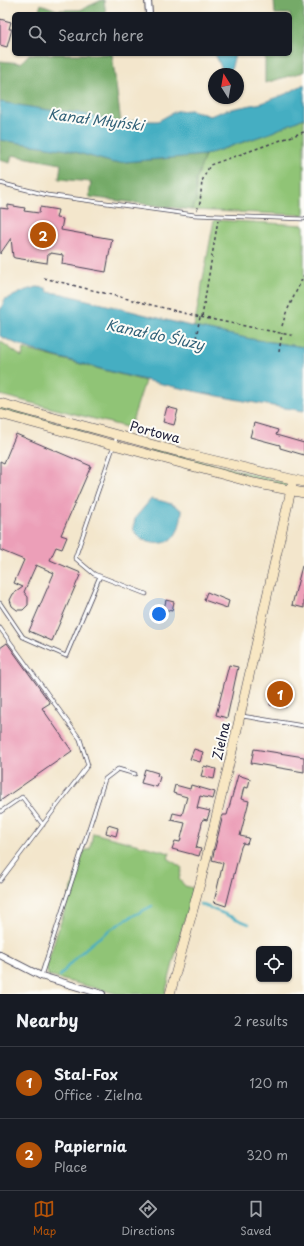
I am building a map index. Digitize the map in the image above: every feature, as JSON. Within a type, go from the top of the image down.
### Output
[{"type":"street","points":[[148,0],[149,12]]},
{"type":"street","name":"Portowa","points":[[0,403],[117,436],[293,481],[304,482]]},
{"type":"street","name":"Portowa","points":[[0,414],[247,481],[304,493]]},
{"type":"street","name":"Zielna","points":[[170,994],[204,865],[240,715],[293,481]]},
{"type":"street","points":[[0,955],[41,976],[102,994]]},
{"type":"lane","points":[[0,183],[47,195],[195,215],[304,219]]},
{"type":"lane","points":[[117,436],[75,558],[94,574],[146,594]]},
{"type":"lane","points":[[0,603],[23,637],[66,656],[100,576]]},
{"type":"lane","points":[[0,628],[80,739],[88,766],[0,881]]},
{"type":"lane","points":[[240,715],[304,726]]},
{"type":"lane","points":[[41,976],[105,779],[118,769],[135,774]]},
{"type":"lane","points":[[0,812],[22,797],[43,825]]},
{"type":"path","points":[[195,215],[200,203],[202,181],[210,165],[304,132]]},
{"type":"path","points":[[196,338],[219,216]]},
{"type":"path","points":[[282,326],[286,313],[304,275]]},
{"type":"path","points":[[44,278],[201,317],[295,336]]},
{"type":"path","points":[[279,352],[282,333]]},
{"type":"green space","points":[[104,0],[106,12],[39,12],[41,4],[57,10],[80,10]]},
{"type":"green space","points":[[274,0],[304,0],[304,72],[265,83],[265,56],[292,56],[292,12],[275,12]]},
{"type":"green space","points":[[27,56],[112,56],[121,123],[80,113],[48,110],[0,102],[0,61],[21,63]]},
{"type":"green space","points":[[304,118],[304,215],[191,210],[196,202],[196,180],[205,155],[270,133]]},
{"type":"green space","points":[[0,140],[68,150],[114,163],[205,155],[196,180],[196,202],[191,210],[89,197],[91,182],[59,179],[61,164],[12,155],[10,163],[0,160]]},
{"type":"green space","points":[[214,220],[304,225],[304,347],[251,339],[194,327]]},
{"type":"green space","points":[[0,341],[22,357],[24,349],[145,381],[130,428],[0,395]]},
{"type":"green space","points":[[0,406],[108,437],[108,439],[0,411]]},
{"type":"green space","points":[[130,442],[286,483],[288,485],[285,487],[132,446],[129,444]]},
{"type":"green space","points":[[93,833],[170,853],[168,858],[182,868],[179,879],[185,886],[193,888],[165,994],[118,994],[48,976],[46,967],[84,851],[90,849]]},
{"type":"water","points":[[216,56],[234,56],[232,68],[222,68]]},
{"type":"water","name":"Kanał Młyński","points":[[304,84],[304,118],[270,133],[205,155],[114,163],[68,150],[0,140],[0,102],[48,110],[80,113],[121,123],[134,121],[158,121],[176,111],[191,110],[210,116],[226,110],[262,103],[288,93]]},
{"type":"water","name":"Kanał do Śluzy","points":[[37,287],[46,288],[48,292],[63,294],[194,327],[251,339],[304,347],[304,411],[223,397],[143,380],[44,353],[22,346],[0,336],[0,309],[5,299]]},
{"type":"water","points":[[151,499],[172,504],[182,511],[178,530],[167,542],[153,543],[146,541],[139,537],[133,530],[135,518]]},
{"type":"building","points":[[0,19],[11,22],[9,29],[12,29],[7,47],[0,45]]},
{"type":"building","points":[[8,205],[25,208],[24,211],[39,213],[40,207],[58,210],[56,218],[63,219],[61,230],[112,239],[106,272],[62,264],[63,255],[51,253],[48,254],[47,263],[15,258],[13,257],[11,238],[0,254],[0,208],[8,209]]},
{"type":"building","points":[[167,407],[178,410],[174,425],[163,422]]},
{"type":"building","points":[[254,423],[278,430],[276,435],[304,443],[304,455],[280,448],[280,445],[250,437]]},
{"type":"building","points":[[16,434],[91,466],[61,535],[67,537],[62,549],[56,547],[50,560],[81,573],[52,641],[29,631],[54,573],[36,565],[24,592],[28,597],[28,605],[23,610],[17,610],[12,606],[10,600],[13,594],[23,587],[14,583],[24,560],[0,550],[0,461],[4,463]]},
{"type":"building","points":[[302,566],[304,567],[304,608],[292,605]]},
{"type":"building","points":[[207,592],[229,601],[227,608],[204,600]]},
{"type":"building","points":[[166,600],[174,602],[172,611],[164,609]]},
{"type":"building","points":[[7,643],[50,703],[42,708],[72,751],[0,801],[0,648]]},
{"type":"building","points":[[229,665],[238,667],[227,718],[216,715]]},
{"type":"building","points":[[273,685],[290,688],[286,707],[270,705]]},
{"type":"building","points":[[194,749],[203,752],[200,762],[190,759]]},
{"type":"building","points":[[254,749],[304,757],[304,772],[251,763]]},
{"type":"building","points":[[204,766],[216,769],[214,779],[201,776]]},
{"type":"building","points":[[145,769],[158,773],[157,776],[160,777],[157,787],[141,783]]},
{"type":"building","points":[[238,775],[250,779],[248,788],[244,787],[241,799],[249,801],[240,836],[249,838],[247,844],[243,843],[241,847],[226,906],[214,902],[223,863],[212,860],[223,815],[227,815]]},
{"type":"building","points":[[175,785],[190,789],[191,785],[215,792],[213,799],[200,796],[197,808],[210,811],[207,820],[203,819],[196,848],[201,849],[199,856],[172,849],[175,841],[180,842],[185,823],[171,820],[173,813],[182,815],[187,797],[173,793]]},
{"type":"building","points":[[108,825],[118,828],[116,836],[106,833]]},
{"type":"waterway","points":[[200,904],[249,924]]},
{"type":"waterway","points":[[60,976],[79,954],[90,945],[114,927],[152,906]]},
{"type":"place","name":"Papiernia","points":[[43,235]]},
{"type":"place","name":"Stal-Fox","points":[[280,694]]}]
